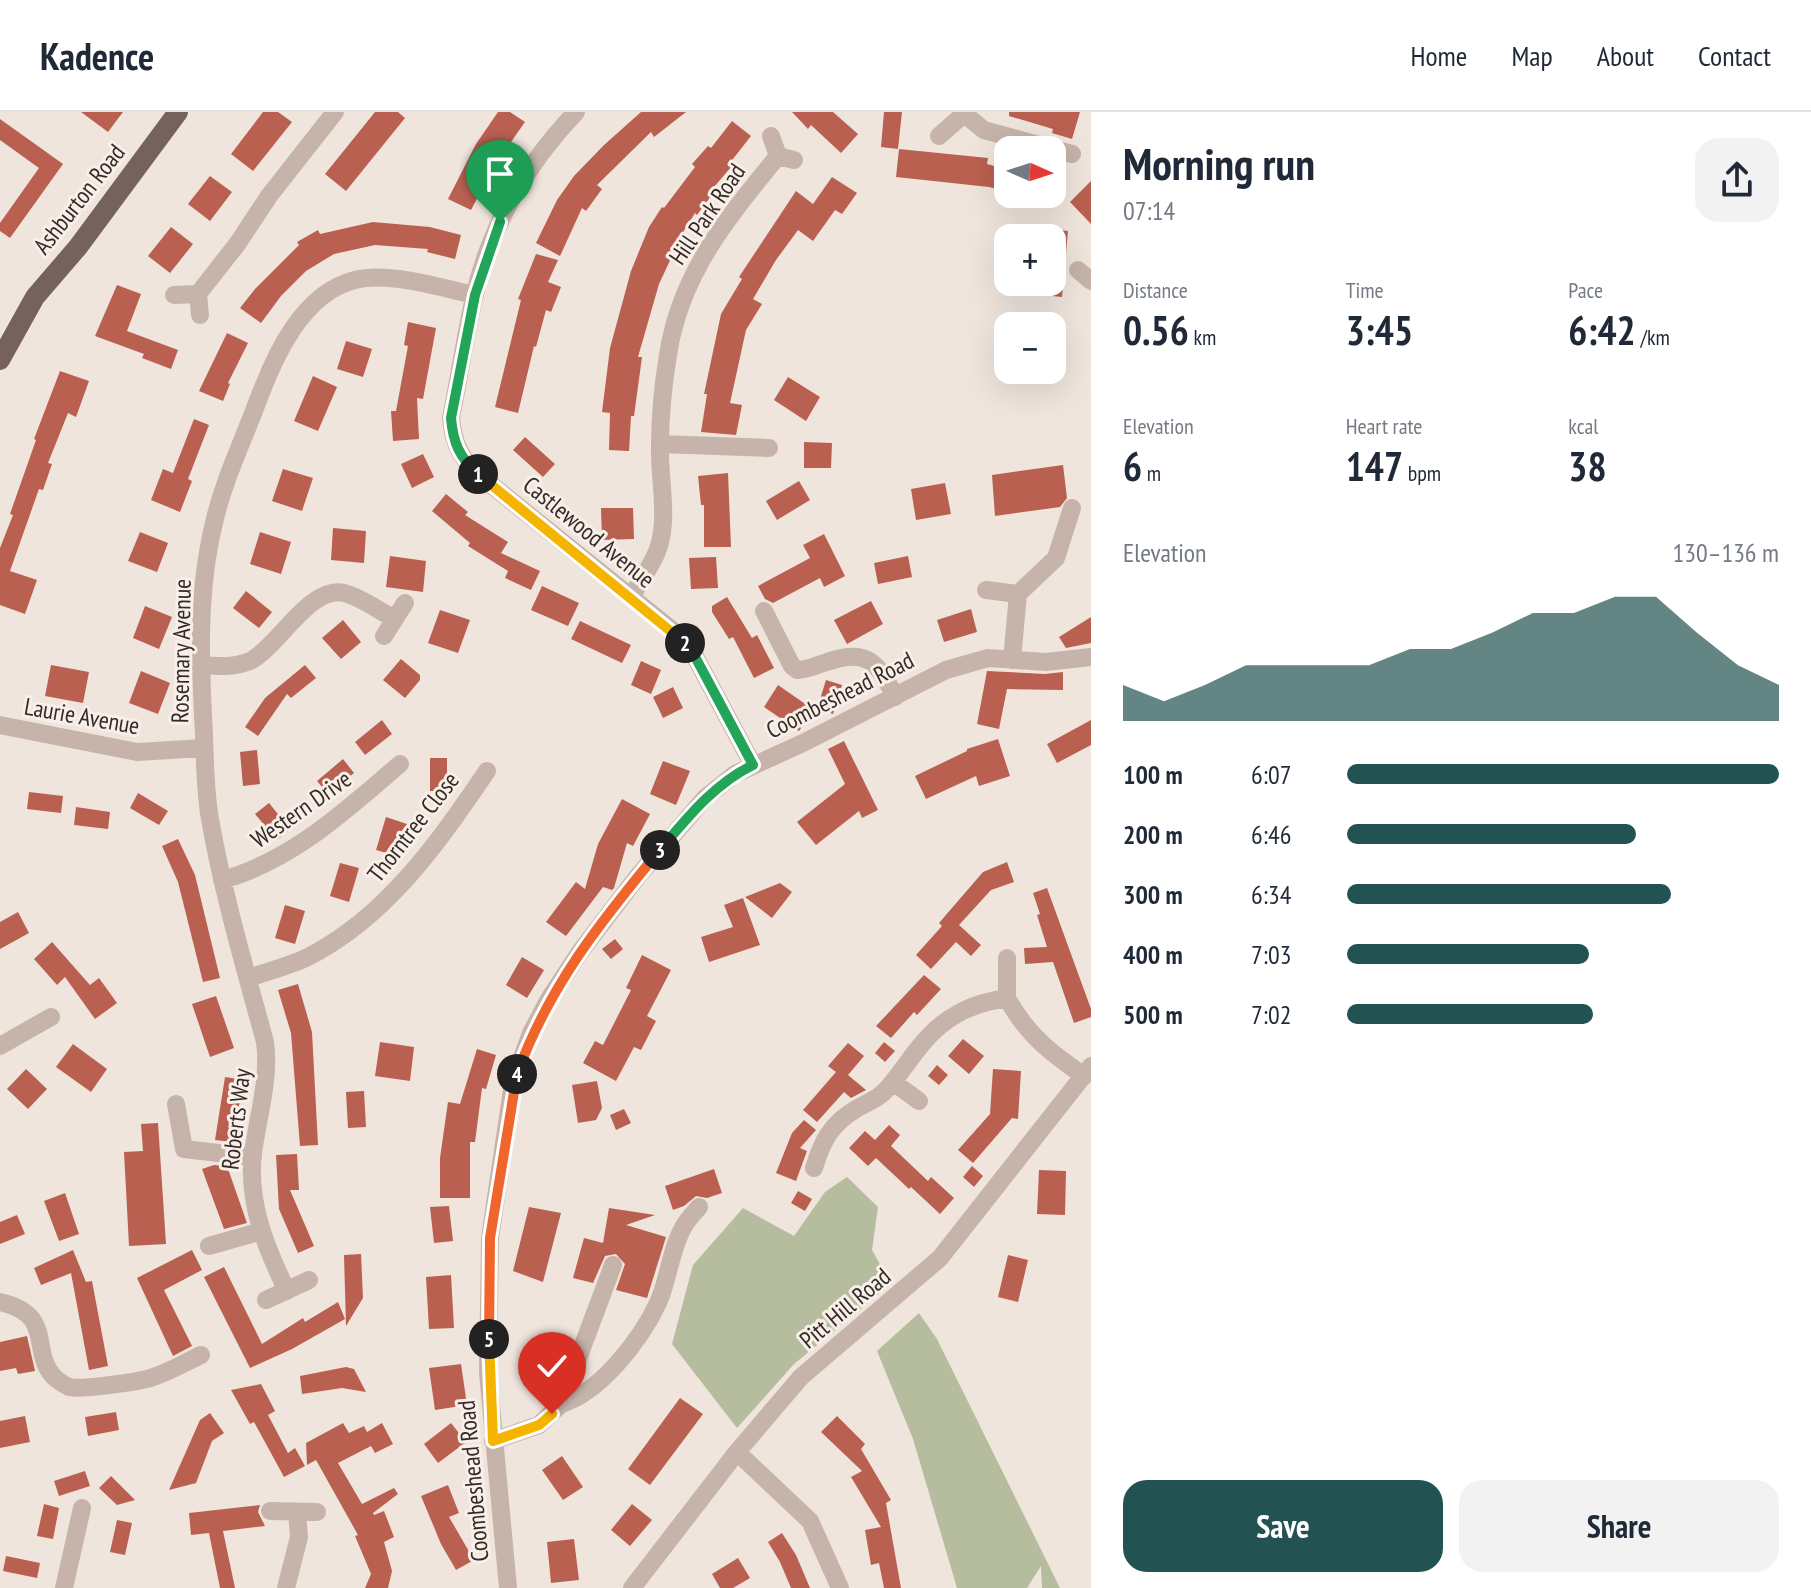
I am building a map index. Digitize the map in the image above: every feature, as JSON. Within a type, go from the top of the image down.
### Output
[{"type":"main road","name":"Ashburton Road","points":[[0,360],[35,297],[78,247],[178,112]]},
{"type":"street","points":[[200,315],[198,294],[335,112]]},
{"type":"street","name":"Castlewood Avenue","points":[[576,112],[554,135],[527,174],[500,222],[475,295],[451,418],[452,437],[460,456],[474,471],[677,634],[692,651],[753,765]]},
{"type":"street","points":[[939,136],[964,113],[984,130],[1072,154]]},
{"type":"street","name":"Hill Park Road","points":[[631,597],[659,548],[663,525],[660,444],[668,352],[681,304],[697,264],[733,211],[786,158],[771,136]]},
{"type":"street","name":"Rosemary Avenue","points":[[265,1042],[222,880],[209,814],[200,665],[201,616],[217,510],[277,356],[296,325],[314,305],[334,289],[355,280],[378,278],[475,295]]},
{"type":"street","points":[[174,295],[198,294]]},
{"type":"street","points":[[660,444],[773,449]]},
{"type":"street","points":[[1012,660],[1018,594],[1056,558],[1072,508]]},
{"type":"street","points":[[986,590],[1018,594]]},
{"type":"street","points":[[200,665],[232,666],[251,661],[308,606],[326,595],[342,592],[400,611],[384,636]]},
{"type":"street","points":[[764,611],[792,666],[797,670],[842,657],[858,656],[875,663],[895,697]]},
{"type":"street","name":"Coombeshead Road","points":[[508,1588],[488,1373],[490,1238],[513,1083],[531,1033],[549,999],[580,952],[638,876],[705,798],[725,780],[946,670],[988,658],[1046,662],[1091,657]]},
{"type":"street","name":"Laurie Avenue","points":[[0,725],[137,752],[204,748]]},
{"type":"street","name":"Western Drive","points":[[222,880],[270,862],[315,834],[399,763]]},
{"type":"street","name":"Thorntree Close","points":[[248,978],[304,959],[336,940],[388,900],[454,819],[487,771]]},
{"type":"street","points":[[1007,958],[1007,998],[1020,1022],[1041,1043],[1088,1071]]},
{"type":"street","points":[[814,1168],[822,1143],[832,1128],[880,1096],[938,1027],[964,1009],[983,1001],[1007,998]]},
{"type":"street","points":[[0,1046],[51,1017]]},
{"type":"street","name":"Roberts Way","points":[[265,1042],[268,1065],[253,1157],[252,1190],[262,1231],[287,1291]]},
{"type":"street","name":"Pitt Hill Road","points":[[632,1588],[737,1452],[801,1377],[940,1258],[1088,1071]]},
{"type":"street","points":[[893,1082],[919,1101]]},
{"type":"street","points":[[176,1104],[184,1149],[253,1157]]},
{"type":"street","points":[[493,1441],[539,1425],[561,1404],[584,1395],[599,1382],[650,1318],[684,1226],[699,1207]]},
{"type":"street","points":[[209,1246],[262,1231]]},
{"type":"street","points":[[561,1404],[613,1265]]},
{"type":"street","points":[[266,1300],[309,1280]]},
{"type":"street","points":[[0,1302],[20,1307],[33,1321],[46,1364],[54,1378],[71,1388],[148,1379],[201,1355]]},
{"type":"street","points":[[737,1452],[810,1521],[840,1588]]},
{"type":"street","points":[[64,1588],[82,1508]]},
{"type":"street","points":[[270,1511],[317,1512]]},
{"type":"street","points":[[286,1588],[299,1537],[297,1512]]},
{"type":"green space","points":[[847,1177],[878,1207],[872,1250],[891,1284],[794,1364],[737,1428],[672,1344],[693,1265],[743,1208],[794,1236],[825,1192]]},
{"type":"green space","points":[[919,1313],[937,1339],[1060,1588],[1042,1588],[1041,1566],[1027,1588],[957,1588],[913,1439],[877,1351]]},
{"type":"building","points":[[81,112],[123,112],[108,132]]},
{"type":"building","points":[[263,112],[278,112],[292,122],[253,171],[231,154]]},
{"type":"building","points":[[375,112],[398,112],[405,118],[346,191],[325,174]]},
{"type":"building","points":[[498,112],[510,112],[525,122],[494,166],[471,210],[448,199],[476,144]]},
{"type":"building","points":[[641,112],[686,112],[654,137],[651,132],[597,185],[602,189],[586,211],[582,208],[560,256],[536,243],[557,200],[574,176]]},
{"type":"building","points":[[792,112],[833,112],[858,134],[841,153],[811,125],[808,129]]},
{"type":"building","points":[[884,112],[902,112],[898,149],[881,147]]},
{"type":"building","points":[[1009,112],[1080,112],[1072,139],[1052,133],[1053,129],[1009,116]]},
{"type":"building","points":[[0,119],[63,164],[10,238],[0,231],[0,223],[39,168],[0,140]]},
{"type":"building","points":[[732,121],[751,136],[670,253],[673,254],[659,284],[638,357],[642,357],[634,416],[631,416],[629,451],[609,450],[610,413],[602,412],[610,348],[631,271],[649,227],[662,207],[695,167],[692,164],[708,146],[711,148]]},
{"type":"building","points":[[899,149],[988,158],[987,164],[994,166],[994,188],[989,187],[896,177]]},
{"type":"building","points":[[210,176],[232,192],[210,221],[188,204]]},
{"type":"building","points":[[832,177],[857,193],[842,214],[835,210],[813,241],[798,230],[753,299],[762,304],[746,330],[730,403],[742,405],[736,435],[701,432],[707,394],[704,394],[721,314],[742,279],[739,277],[796,191],[813,204]]},
{"type":"building","points":[[1091,181],[1091,224],[1070,202]]},
{"type":"building","points":[[373,222],[430,227],[461,235],[455,259],[427,252],[428,249],[375,245],[334,254],[306,271],[281,296],[261,323],[240,308],[299,245],[297,242],[318,230],[320,234]]},
{"type":"building","points":[[171,227],[193,244],[170,273],[148,256]]},
{"type":"building","points":[[536,254],[558,260],[548,282],[561,287],[551,312],[546,310],[518,413],[495,407],[521,300],[518,299]]},
{"type":"building","points":[[117,285],[141,294],[127,331],[178,350],[171,369],[142,358],[144,354],[95,336]]},
{"type":"building","points":[[408,322],[436,328],[423,399],[417,398],[419,439],[393,441],[391,411],[396,411],[408,346],[404,345]]},
{"type":"building","points":[[227,333],[248,343],[228,383],[223,401],[199,391]]},
{"type":"building","points":[[346,341],[372,349],[363,377],[337,369]]},
{"type":"building","points":[[60,371],[89,381],[76,417],[68,413],[48,463],[52,464],[43,490],[39,489],[10,571],[37,580],[25,614],[0,605],[0,548],[13,515],[10,514],[34,439]]},
{"type":"building","points":[[313,376],[337,387],[318,431],[294,421]]},
{"type":"building","points":[[788,377],[820,397],[806,421],[774,400]]},
{"type":"building","points":[[194,419],[209,425],[188,479],[192,481],[180,512],[151,500],[163,469],[173,473]]},
{"type":"building","points":[[525,437],[555,464],[543,477],[513,450]]},
{"type":"building","points":[[804,442],[832,443],[831,468],[804,468]]},
{"type":"building","points":[[423,454],[434,477],[412,488],[401,464]]},
{"type":"building","points":[[1063,465],[1067,498],[1060,507],[995,516],[992,475]]},
{"type":"building","points":[[283,469],[313,478],[302,511],[272,501]]},
{"type":"building","points":[[728,473],[731,547],[704,547],[704,505],[701,505],[698,476]]},
{"type":"building","points":[[799,481],[810,500],[777,520],[766,501]]},
{"type":"building","points":[[945,483],[951,514],[916,520],[911,489]]},
{"type":"building","points":[[446,494],[468,512],[465,515],[508,542],[501,553],[540,571],[531,590],[505,578],[508,571],[468,546],[470,543],[432,511]]},
{"type":"building","points":[[601,508],[633,508],[634,539],[602,540]]},
{"type":"building","points":[[333,528],[366,531],[364,563],[331,560]]},
{"type":"building","points":[[140,532],[168,543],[157,572],[128,561]]},
{"type":"building","points":[[260,532],[291,542],[281,574],[250,564]]},
{"type":"building","points":[[824,534],[845,576],[824,587],[820,578],[773,603],[765,599],[758,586],[810,558],[803,545]]},
{"type":"building","points":[[390,556],[426,561],[423,592],[386,587]]},
{"type":"building","points":[[908,556],[912,577],[878,584],[874,563]]},
{"type":"building","points":[[716,557],[718,588],[691,589],[689,558]]},
{"type":"building","points":[[542,586],[579,603],[568,626],[531,610]]},
{"type":"building","points":[[246,591],[272,612],[259,628],[233,608]]},
{"type":"building","points":[[727,597],[752,638],[757,635],[774,668],[754,678],[733,637],[729,639],[712,612],[712,606]]},
{"type":"building","points":[[871,601],[883,624],[847,644],[834,620]]},
{"type":"building","points":[[145,606],[172,617],[159,649],[133,638]]},
{"type":"building","points":[[971,609],[977,632],[944,642],[937,620]]},
{"type":"building","points":[[440,610],[470,620],[458,653],[428,643]]},
{"type":"building","points":[[1091,617],[1091,643],[1066,648],[1059,637]]},
{"type":"building","points":[[343,620],[361,642],[341,659],[322,638]]},
{"type":"building","points":[[580,621],[631,645],[622,663],[571,639]]},
{"type":"building","points":[[401,659],[420,675],[420,680],[405,698],[383,680]]},
{"type":"building","points":[[641,661],[661,670],[651,694],[631,685]]},
{"type":"building","points":[[51,665],[89,672],[83,703],[45,696]]},
{"type":"building","points":[[305,665],[316,678],[291,698],[287,694],[258,736],[245,727],[265,698]]},
{"type":"building","points":[[141,671],[170,683],[158,714],[129,703]]},
{"type":"building","points":[[987,671],[1063,672],[1063,690],[1007,689],[999,729],[977,724]]},
{"type":"building","points":[[826,680],[842,685],[833,714],[817,709]]},
{"type":"building","points":[[778,685],[814,710],[799,731],[764,707]]},
{"type":"building","points":[[673,687],[683,708],[663,718],[653,697]]},
{"type":"building","points":[[382,720],[392,734],[365,755],[355,742]]},
{"type":"building","points":[[1091,720],[1091,745],[1057,763],[1047,744]]},
{"type":"building","points":[[998,739],[1010,776],[979,786],[976,776],[926,799],[915,776],[967,749]]},
{"type":"building","points":[[844,741],[878,810],[862,818],[859,811],[816,845],[797,822],[845,784],[828,749]]},
{"type":"building","points":[[257,750],[260,784],[243,786],[240,752]]},
{"type":"building","points":[[430,758],[447,758],[447,791],[430,791]]},
{"type":"building","points":[[343,759],[354,773],[328,794],[317,781]]},
{"type":"building","points":[[663,761],[690,771],[676,805],[650,794]]},
{"type":"building","points":[[29,792],[63,796],[61,813],[27,809]]},
{"type":"building","points":[[138,793],[168,811],[159,825],[130,808]]},
{"type":"building","points":[[622,799],[650,814],[633,846],[627,843],[614,888],[603,887],[566,936],[546,922],[576,882],[585,889],[598,844]]},
{"type":"building","points":[[269,803],[290,829],[277,840],[255,814]]},
{"type":"building","points":[[76,807],[110,812],[108,829],[74,825]]},
{"type":"building","points":[[386,817],[407,824],[397,856],[376,850]]},
{"type":"building","points":[[178,839],[195,875],[220,978],[203,982],[178,882],[162,846]]},
{"type":"building","points":[[1007,862],[1014,882],[991,890],[959,925],[981,945],[971,956],[956,942],[931,969],[916,955],[983,872]]},
{"type":"building","points":[[340,863],[359,868],[349,902],[330,896]]},
{"type":"building","points":[[780,883],[792,892],[772,918],[745,897]]},
{"type":"building","points":[[1047,888],[1091,1009],[1091,1017],[1074,1023],[1053,962],[1025,964],[1024,948],[1047,947],[1033,893]]},
{"type":"building","points":[[743,898],[760,945],[709,962],[701,937],[733,927],[724,905]]},
{"type":"building","points":[[285,905],[305,911],[295,944],[275,938]]},
{"type":"building","points":[[18,912],[29,933],[0,949],[0,922]]},
{"type":"building","points":[[615,939],[623,949],[611,959],[602,949]]},
{"type":"building","points":[[52,942],[90,985],[99,978],[117,1003],[95,1019],[65,977],[57,985],[34,959]]},
{"type":"building","points":[[642,955],[671,970],[647,1016],[656,1021],[641,1050],[634,1047],[616,1081],[583,1063],[595,1041],[603,1045],[631,990],[626,988]]},
{"type":"building","points":[[522,957],[544,970],[527,998],[506,985]]},
{"type":"building","points":[[924,975],[941,989],[917,1015],[914,1012],[891,1038],[876,1026]]},
{"type":"building","points":[[298,984],[312,1032],[318,1145],[300,1146],[291,1033],[278,990]]},
{"type":"building","points":[[216,996],[234,1048],[210,1057],[192,1004]]},
{"type":"building","points":[[963,1039],[984,1056],[969,1074],[948,1056]]},
{"type":"building","points":[[380,1042],[414,1047],[410,1081],[375,1076]]},
{"type":"building","points":[[884,1042],[895,1051],[885,1062],[875,1053]]},
{"type":"building","points":[[848,1043],[864,1056],[848,1075],[866,1090],[851,1098],[844,1092],[817,1122],[803,1110],[836,1072],[828,1066]]},
{"type":"building","points":[[73,1044],[107,1069],[91,1092],[56,1067]]},
{"type":"building","points":[[477,1049],[496,1055],[486,1089],[482,1088],[475,1142],[470,1142],[470,1198],[440,1198],[440,1158],[448,1102],[460,1104]]},
{"type":"building","points":[[937,1065],[948,1075],[939,1085],[928,1076]]},
{"type":"building","points":[[26,1069],[47,1089],[28,1109],[7,1089]]},
{"type":"building","points":[[993,1069],[1021,1071],[1018,1119],[1012,1118],[973,1163],[958,1150],[990,1114]]},
{"type":"building","points":[[225,1077],[244,1080],[232,1142],[215,1140]]},
{"type":"building","points":[[597,1081],[602,1108],[596,1120],[578,1123],[572,1085]]},
{"type":"building","points":[[364,1091],[366,1127],[348,1128],[346,1092]]},
{"type":"building","points":[[624,1109],[631,1123],[616,1130],[610,1115]]},
{"type":"building","points":[[804,1120],[816,1130],[800,1148],[807,1151],[796,1181],[776,1173],[792,1133]]},
{"type":"building","points":[[158,1123],[166,1244],[129,1246],[124,1152],[143,1151],[141,1124]]},
{"type":"building","points":[[889,1125],[900,1135],[891,1146],[928,1181],[931,1177],[954,1198],[940,1214],[876,1158],[868,1166],[849,1148],[865,1131],[875,1140]]},
{"type":"building","points":[[297,1154],[299,1190],[290,1190],[314,1246],[298,1253],[279,1209],[276,1155]]},
{"type":"building","points":[[214,1165],[227,1166],[247,1223],[224,1229],[202,1169]]},
{"type":"building","points":[[972,1166],[983,1176],[974,1187],[963,1177]]},
{"type":"building","points":[[714,1169],[722,1193],[707,1198],[696,1196],[673,1210],[665,1186]]},
{"type":"building","points":[[1039,1170],[1066,1171],[1065,1215],[1037,1214]]},
{"type":"building","points":[[798,1191],[812,1199],[805,1211],[791,1203]]},
{"type":"building","points":[[65,1193],[79,1234],[59,1241],[44,1201]]},
{"type":"building","points":[[449,1206],[453,1241],[434,1243],[430,1207]]},
{"type":"building","points":[[529,1207],[561,1213],[543,1282],[513,1271]]},
{"type":"building","points":[[609,1208],[655,1215],[626,1225],[666,1237],[647,1298],[616,1290],[625,1264],[616,1254],[605,1256],[593,1283],[573,1278],[584,1238],[603,1243]]},
{"type":"building","points":[[17,1215],[25,1234],[0,1244],[0,1222]]},
{"type":"building","points":[[73,1250],[86,1282],[92,1281],[108,1366],[89,1370],[71,1273],[41,1285],[34,1268]]},
{"type":"building","points":[[192,1250],[202,1270],[164,1290],[192,1346],[173,1356],[137,1278]]},
{"type":"building","points":[[361,1254],[363,1298],[346,1326],[344,1255]]},
{"type":"building","points":[[1008,1255],[1028,1260],[1018,1302],[998,1297]]},
{"type":"building","points":[[224,1267],[262,1344],[303,1318],[305,1322],[338,1302],[345,1319],[250,1368],[204,1277]]},
{"type":"building","points":[[451,1275],[454,1328],[429,1329],[426,1277]]},
{"type":"building","points":[[27,1336],[35,1371],[18,1374],[16,1368],[0,1371],[0,1342]]},
{"type":"building","points":[[461,1364],[467,1405],[435,1410],[429,1368]]},
{"type":"building","points":[[346,1367],[354,1369],[366,1392],[342,1388],[302,1394],[300,1376]]},
{"type":"building","points":[[261,1384],[275,1411],[268,1415],[288,1453],[295,1448],[305,1466],[284,1477],[254,1422],[250,1424],[231,1390]]},
{"type":"building","points":[[680,1398],[703,1414],[650,1485],[628,1469]]},
{"type":"building","points":[[116,1412],[119,1430],[88,1436],[85,1417]]},
{"type":"building","points":[[210,1413],[224,1433],[212,1441],[196,1483],[169,1490],[200,1420]]},
{"type":"building","points":[[25,1416],[30,1442],[0,1448],[0,1421]]},
{"type":"building","points":[[837,1416],[865,1444],[861,1449],[891,1500],[886,1503],[901,1588],[884,1588],[879,1563],[871,1565],[865,1530],[881,1527],[851,1477],[862,1471],[821,1432]]},
{"type":"building","points":[[343,1423],[349,1433],[364,1426],[367,1432],[382,1423],[393,1444],[375,1453],[371,1446],[338,1463],[362,1504],[394,1488],[398,1494],[373,1513],[384,1511],[394,1537],[384,1542],[392,1571],[388,1588],[365,1588],[371,1574],[355,1536],[358,1535],[316,1460],[307,1465],[306,1443]]},
{"type":"building","points":[[451,1423],[466,1442],[438,1463],[424,1444]]},
{"type":"building","points":[[562,1456],[583,1487],[563,1500],[542,1470]]},
{"type":"building","points":[[85,1471],[90,1486],[59,1496],[54,1481]]},
{"type":"building","points":[[111,1476],[135,1500],[117,1505],[99,1488]]},
{"type":"building","points":[[448,1485],[459,1513],[449,1517],[474,1560],[456,1570],[441,1544],[421,1496]]},
{"type":"building","points":[[44,1504],[59,1508],[53,1539],[37,1536]]},
{"type":"building","points":[[632,1504],[652,1520],[630,1546],[611,1530]]},
{"type":"building","points":[[260,1505],[258,1512],[265,1526],[223,1531],[235,1588],[220,1588],[209,1533],[191,1535],[189,1513]]},
{"type":"building","points":[[117,1520],[132,1523],[125,1555],[110,1552]]},
{"type":"building","points":[[782,1533],[796,1555],[810,1588],[791,1588],[768,1542]]},
{"type":"building","points":[[574,1539],[579,1580],[551,1583],[547,1542]]},
{"type":"building","points":[[6,1556],[40,1563],[37,1578],[3,1571]]},
{"type":"building","points":[[738,1558],[750,1578],[733,1588],[720,1588],[712,1574]]},
{"type":"route","points":[[500,222],[475,295],[451,418],[452,437],[460,456],[474,471],[677,634],[692,651],[753,765],[725,780],[705,798],[638,876],[580,952],[531,1033],[513,1083],[490,1238],[488,1373],[493,1441],[539,1425],[552,1414]]}]
